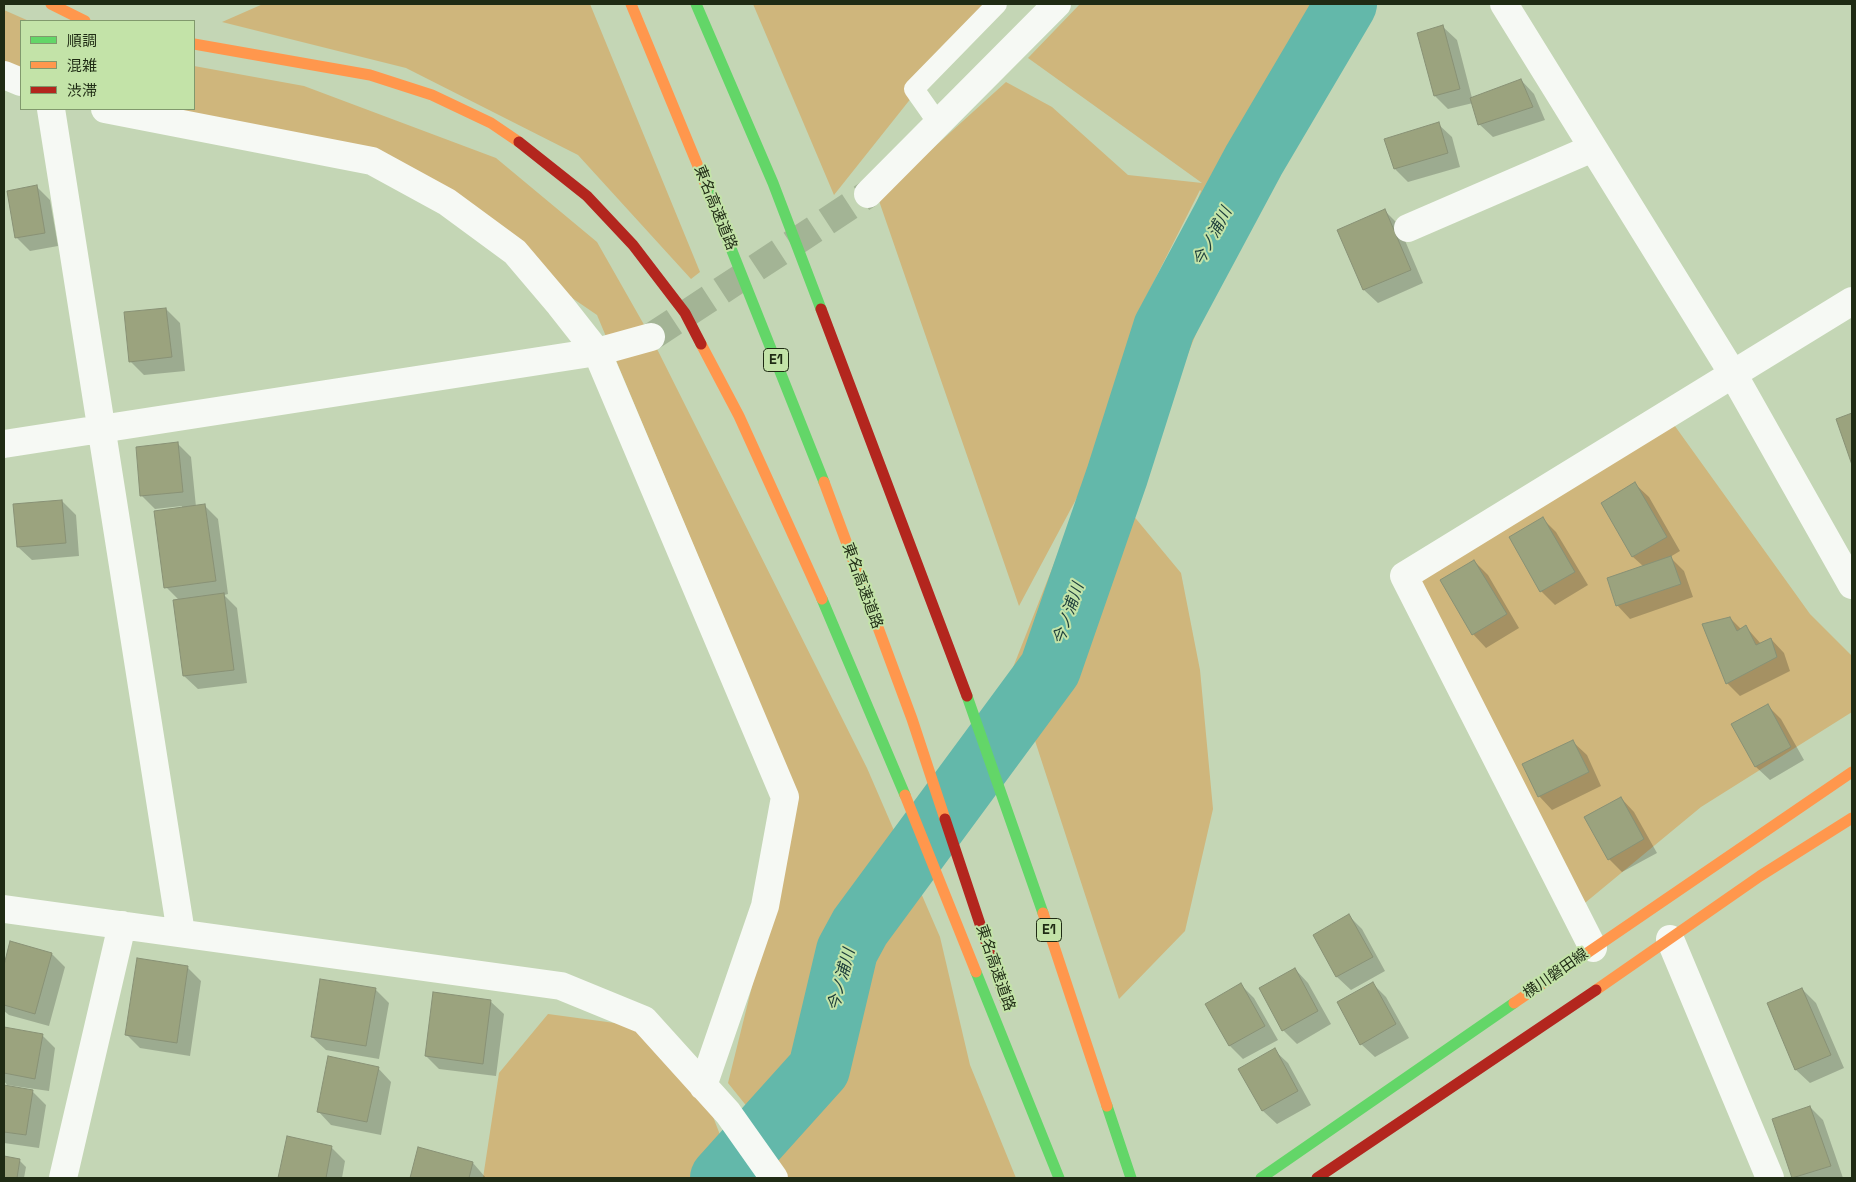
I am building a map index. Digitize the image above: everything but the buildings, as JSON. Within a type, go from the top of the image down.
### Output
[{"type":"main road","points":[[51,4],[83,20]]},
{"type":"main road","name":"東名高速道路","points":[[631,4],[715,207],[831,500],[912,719],[1009,1010]]},
{"type":"main road","name":"E1","points":[[696,4],[773,183],[962,683],[1037,894],[1130,1178]]},
{"type":"main road","points":[[195,44],[300,61],[370,75],[432,95],[491,123],[539,156],[587,196],[633,244],[685,314],[739,416],[783,511],[883,741],[1059,1178]]},
{"type":"main road","name":"横川磐田線","points":[[1261,1178],[1593,948],[1852,772]]},
{"type":"main road","points":[[1317,1178],[1501,1056],[1760,876],[1852,818]]},
{"type":"main road","points":[[1034,1085],[1066,1178]]},
{"type":"street","points":[[868,194],[1057,4]]},
{"type":"street","points":[[1504,4],[1733,374],[1852,585]]},
{"type":"street","points":[[4,75],[20,82]]},
{"type":"street","points":[[51,110],[181,933]]},
{"type":"street","points":[[110,110],[372,161],[447,202],[515,252],[560,304],[597,352],[785,797],[765,906],[703,1086]]},
{"type":"street","points":[[1408,228],[1593,148]]},
{"type":"street","points":[[1593,948],[1404,576],[1852,302]]},
{"type":"street","points":[[4,444],[597,352],[651,337]]},
{"type":"street","points":[[4,909],[561,986],[644,1020],[728,1113],[774,1178]]},
{"type":"street","points":[[63,1178],[122,925]]},
{"type":"street","points":[[1670,939],[1770,1178]]},
{"type":"lane","points":[[938,123],[914,88],[997,4]]},
{"type":"shaded area","points":[[263,4],[590,4],[700,272],[691,279],[578,155],[406,68],[222,22]]},
{"type":"shaded area","points":[[753,4],[986,4],[834,195]]},
{"type":"shaded area","points":[[1080,4],[1366,4],[1234,240],[1042,714],[1132,514],[1181,573],[1200,670],[1213,809],[1185,931],[1119,999],[1012,670],[1089,475],[1019,606],[878,198],[1006,82],[1052,107],[1128,175],[1202,183],[1028,58]],"holes":[[[1201,191],[1093,464],[1146,297]]]},
{"type":"shaded area","points":[[4,10],[27,20],[20,20],[20,77],[4,68]]},
{"type":"shaded area","points":[[195,66],[304,86],[496,158],[597,242],[651,337],[867,768],[940,937],[970,1065],[1016,1178],[483,1178],[499,1073],[548,1014],[637,1026],[712,1114],[732,1166],[765,1129],[728,1083],[799,797],[597,315],[372,161],[122,110],[195,110]]},
{"type":"shaded area","points":[[1667,415],[1810,614],[1852,656],[1852,712],[1701,807],[1574,912],[1404,576]]},
{"type":"waterway","name":"今ノ浦川","points":[[721,1178],[819,1069],[847,951],[860,927],[1050,669],[1117,476],[1164,328],[1254,160],[1346,4]]},
{"type":"tunnel","points":[[651,337],[868,194]]},
{"type":"traffic: fast","points":[[696,4],[773,183],[821,309]]},
{"type":"traffic: fast","points":[[707,188],[824,482]]},
{"type":"traffic: fast","points":[[822,599],[905,795]]},
{"type":"traffic: fast","points":[[967,696],[1043,913]]},
{"type":"traffic: fast","points":[[976,972],[1059,1178]]},
{"type":"traffic: fast","points":[[1261,1178],[1514,1003]]},
{"type":"traffic: fast","points":[[1107,1106],[1131,1178]]},
{"type":"traffic: slow","points":[[51,4],[83,20]]},
{"type":"traffic: slow","points":[[631,4],[707,188]]},
{"type":"traffic: slow","points":[[195,44],[370,75],[432,95],[491,123],[519,142]]},
{"type":"traffic: slow","points":[[701,344],[739,416],[822,599]]},
{"type":"traffic: slow","points":[[824,482],[912,719],[945,819]]},
{"type":"traffic: slow","points":[[1514,1003],[1852,772]]},
{"type":"traffic: slow","points":[[905,795],[976,972]]},
{"type":"traffic: slow","points":[[1596,990],[1760,876],[1852,818]]},
{"type":"traffic: slow","points":[[1043,913],[1107,1106]]},
{"type":"traffic: jam","points":[[519,142],[587,196],[633,245],[685,313],[701,344]]},
{"type":"traffic: jam","points":[[821,309],[967,696]]},
{"type":"traffic: jam","points":[[945,819],[1005,999]]},
{"type":"traffic: jam","points":[[1317,1178],[1596,990]]}]
